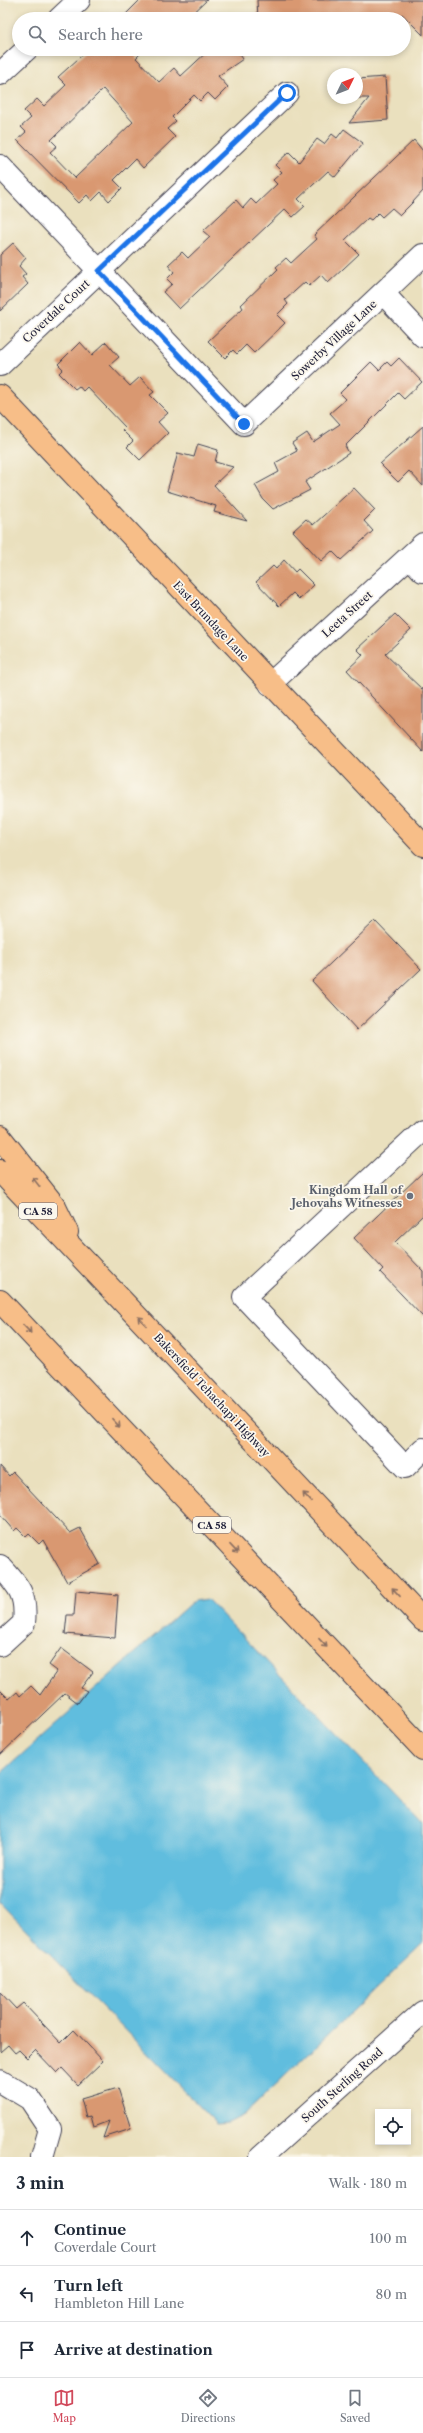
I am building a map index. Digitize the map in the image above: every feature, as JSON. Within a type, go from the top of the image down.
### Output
[{"type":"main road","name":"East Brundage Lane","points":[[0,396],[423,845]]},
{"type":"main road","points":[[0,1137],[54,1205],[76,1252]]},
{"type":"main road","name":"Bakersfield Tehachapi Highway","points":[[0,1171],[423,1620]]},
{"type":"main road","name":"CA 58","points":[[0,1301],[423,1749]]},
{"type":"street","points":[[66,12],[79,0]]},
{"type":"street","points":[[0,74],[19,56]]},
{"type":"street","name":"Coverdale Court","points":[[0,365],[287,93]]},
{"type":"street","points":[[0,166],[99,271]]},
{"type":"street","name":"Sowerby Village Lane","points":[[99,271],[244,424],[423,255]]},
{"type":"street","points":[[382,293],[423,336]]},
{"type":"street","name":"Leeta Street","points":[[270,684],[419,557]]},
{"type":"street","points":[[423,1130],[244,1297],[405,1467],[423,1449]]},
{"type":"street","points":[[0,1566],[19,1585],[26,1606],[24,1624],[0,1645]]},
{"type":"street","name":"South Sterling Road","points":[[262,2157],[423,2012]]},
{"type":"street","points":[[0,2081],[30,2099],[50,2129],[42,2157]]},
{"type":"water","points":[[207,1599],[423,1824],[423,1944],[244,2115],[228,2123],[217,2124],[0,1903],[0,1774],[193,1601]]},
{"type":"building","points":[[140,0],[207,0],[194,12],[128,12]]},
{"type":"building","points":[[257,0],[423,0],[423,35],[411,23],[411,12],[258,12]]},
{"type":"building","points":[[81,56],[138,56],[136,58],[159,82],[174,68],[181,76],[202,56],[241,56],[243,59],[218,76],[228,87],[215,100],[208,93],[200,101],[194,95],[172,117],[176,121],[167,129],[175,137],[143,168],[135,159],[114,180],[122,188],[109,201],[101,192],[92,201],[87,195],[79,203],[17,140],[26,132],[21,127],[31,118],[24,111],[37,99],[44,106],[66,85],[58,77]],"holes":[[[103,89],[133,122],[75,178],[50,152],[57,146],[51,140]]]},
{"type":"building","points":[[385,77],[388,120],[349,123],[369,98],[363,98],[363,79]]},
{"type":"building","points":[[344,129],[363,143],[335,177],[328,171],[298,199],[305,206],[293,217],[285,209],[179,309],[163,292],[172,284],[167,279],[174,272],[168,265],[182,252],[188,258],[210,237],[203,231],[236,200],[243,208],[251,199],[256,204],[277,184],[273,180],[282,172],[275,165],[289,152],[299,162],[317,139],[324,144],[332,134],[337,138]]},
{"type":"building","points":[[414,140],[423,151],[423,191],[400,215],[392,208],[382,217],[378,213],[371,220],[368,218],[345,240],[359,254],[328,283],[321,275],[309,286],[305,282],[285,300],[288,304],[277,315],[285,323],[254,353],[246,345],[237,354],[233,350],[225,358],[208,341],[243,308],[241,305],[278,269],[276,267],[286,258],[291,263],[317,239],[314,235]]},
{"type":"building","points":[[13,243],[26,258],[19,266],[26,274],[22,277],[28,284],[0,311],[0,255]]},
{"type":"building","points":[[80,342],[92,355],[106,342],[119,357],[110,365],[130,386],[140,377],[154,392],[150,395],[168,413],[158,422],[168,433],[140,460],[127,447],[133,441],[122,430],[125,427],[87,387],[83,391],[79,386],[75,389],[59,373],[63,369],[58,364]]},
{"type":"building","points":[[399,358],[422,382],[404,399],[398,393],[345,446],[349,453],[305,482],[310,490],[273,509],[263,499],[255,485],[279,472],[275,463],[297,451],[292,443],[307,433],[313,442],[340,424],[330,413],[346,399],[340,393],[371,362],[379,370],[387,362],[391,366]]},
{"type":"building","points":[[423,426],[423,486],[409,471],[398,482],[380,464]]},
{"type":"building","points":[[198,444],[218,450],[215,462],[233,467],[214,485],[247,521],[214,512],[216,506],[167,491],[178,453],[194,457]]},
{"type":"building","points":[[354,488],[375,510],[364,521],[373,531],[341,560],[332,551],[321,561],[293,531],[306,519],[313,525]]},
{"type":"building","points":[[284,560],[295,572],[298,569],[314,585],[299,599],[293,593],[279,606],[256,582],[273,566],[276,569]]},
{"type":"building","points":[[395,614],[411,630],[385,654],[423,690],[423,752],[347,670],[363,655],[357,649]]},
{"type":"building","points":[[375,921],[421,969],[357,1030],[312,981]]},
{"type":"building","points":[[423,1172],[423,1215],[395,1242],[423,1271],[423,1317],[380,1272],[383,1269],[354,1238]]},
{"type":"building","points":[[0,1466],[9,1476],[13,1472],[70,1533],[80,1528],[100,1564],[67,1582],[43,1540],[39,1544],[29,1534],[26,1537],[17,1528],[14,1531],[0,1515]]},
{"type":"building","points":[[76,1591],[118,1595],[115,1638],[65,1634],[67,1615],[74,1615]]},
{"type":"building","points":[[61,1648],[93,1672],[81,1688],[87,1691],[78,1703],[65,1693],[0,1755],[0,1690],[9,1699],[17,1692],[20,1696],[31,1686],[40,1695],[57,1671],[49,1665]]},
{"type":"building","points":[[0,1992],[16,2009],[23,2003],[61,2043],[74,2030],[103,2061],[78,2085],[62,2068],[57,2073],[35,2050],[27,2058],[19,2050],[15,2053],[8,2045],[0,2052]]},
{"type":"building","points":[[118,2088],[131,2129],[103,2138],[109,2121],[93,2127],[90,2116],[86,2117],[81,2099]]},
{"type":"place","name":"Kingdom Hall of Jehovahs Witnesses","points":[[410,1196]]},
{"type":"route","points":[[244,424],[99,271],[287,93]]}]
